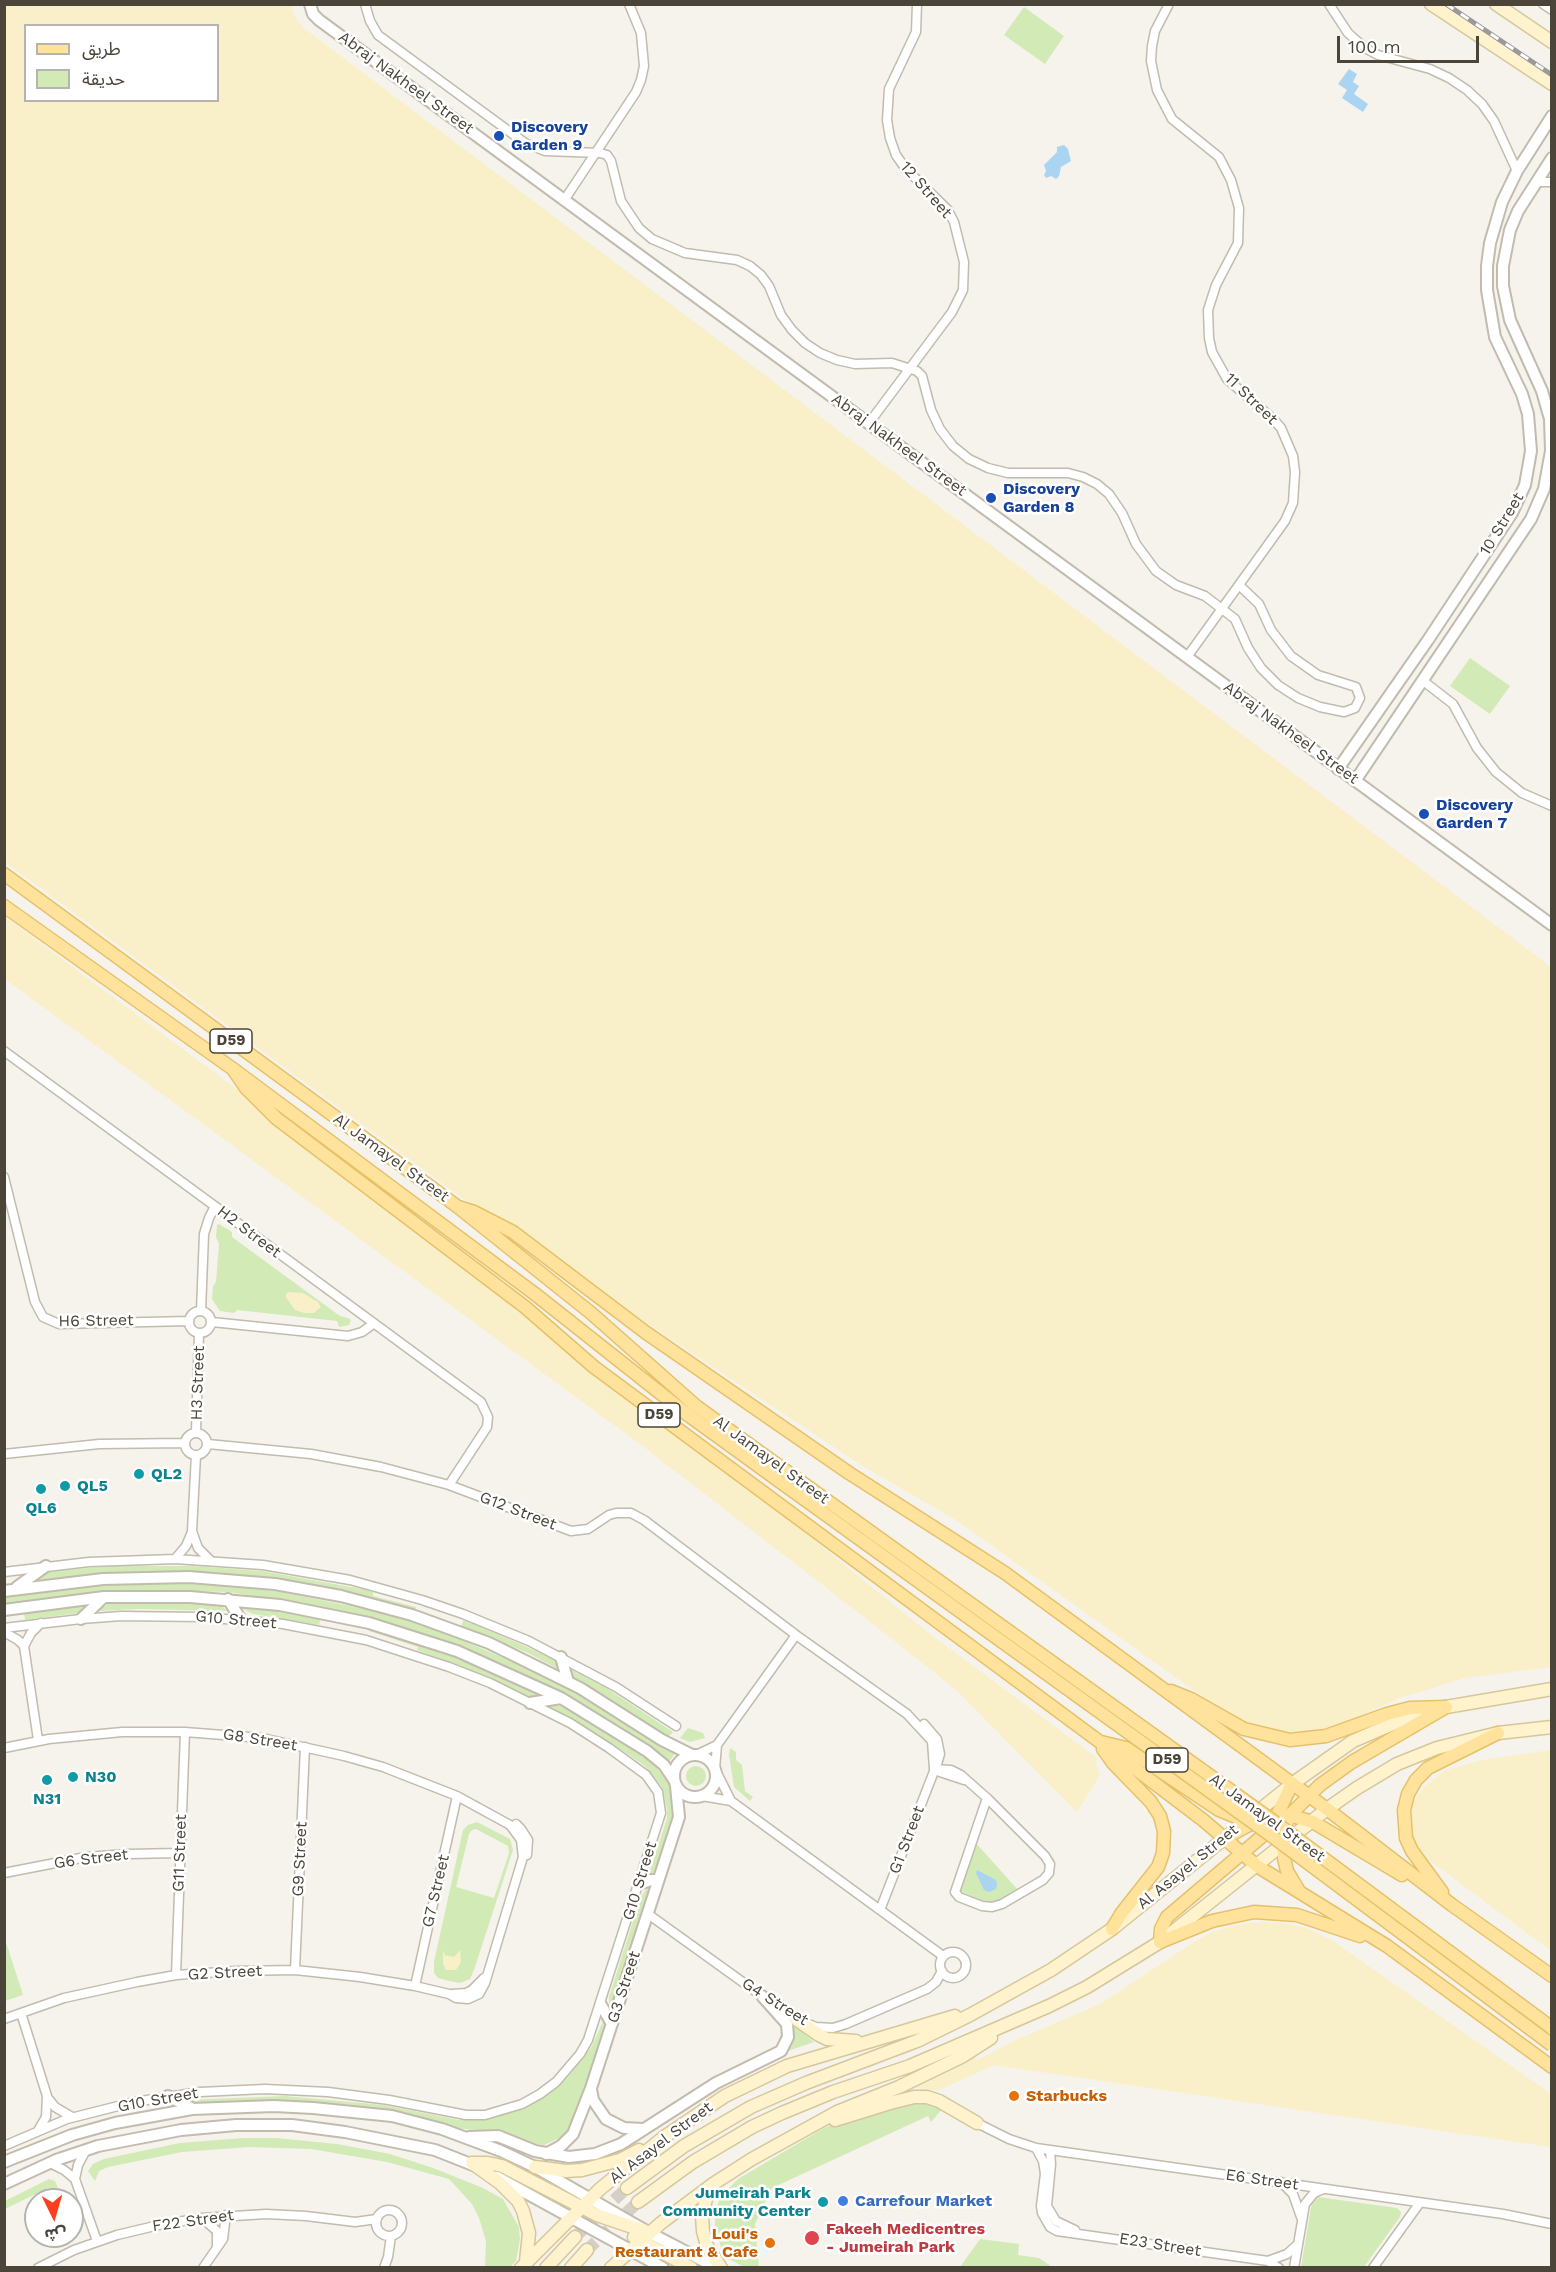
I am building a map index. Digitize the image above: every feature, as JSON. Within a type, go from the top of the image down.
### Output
[{"type":"main road","points":[[1431,4],[1551,84]]},
{"type":"main road","points":[[1496,4],[1551,42]]},
{"type":"main road","name":"Al Jamayel Street","points":[[4,874],[458,1207],[591,1313],[696,1406],[782,1476],[1269,1834],[1551,2045]]},
{"type":"main road","name":"Al Jamayel Street","points":[[4,906],[233,1069],[535,1294],[688,1415],[782,1476],[1276,1823],[1551,2028]]},
{"type":"main road","name":"D59","points":[[233,1069],[246,1088],[276,1118],[503,1290],[594,1367],[1100,1742],[1225,1838],[1257,1866],[1387,1946],[1551,2067]]},
{"type":"main road","name":"D59","points":[[458,1207],[474,1212],[513,1232],[645,1332],[849,1473],[1005,1573],[1327,1809],[1452,1905],[1551,1977]]},
{"type":"main road","name":"Al Asayel Street","points":[[1248,1822],[1292,1784],[1353,1741],[1409,1717],[1446,1707],[1551,1689]]},
{"type":"main road","points":[[1164,1691],[1182,1695],[1244,1729],[1290,1740],[1326,1736],[1410,1708],[1446,1707]]},
{"type":"main road","points":[[1300,1893],[1287,1870],[1283,1845],[1288,1819],[1308,1796],[1352,1762],[1446,1707]]},
{"type":"main road","name":"Al Asayel Street","points":[[638,2202],[693,2162],[772,2118],[824,2095],[910,2066],[1011,2023],[1087,1987],[1160,1942],[1283,1845],[1309,1820],[1397,1764],[1437,1748],[1498,1733],[1551,1727]]},
{"type":"main road","points":[[1452,1905],[1412,1851],[1404,1824],[1406,1802],[1416,1780],[1428,1768],[1498,1733]]},
{"type":"main road","points":[[1100,1742],[1126,1748],[1219,1810],[1248,1822],[1271,1825],[1288,1819],[1309,1820],[1452,1905]]},
{"type":"main road","points":[[1100,1742],[1113,1763],[1151,1802],[1160,1816],[1164,1831],[1163,1853],[1158,1867],[1112,1929]]},
{"type":"main road","points":[[1292,1784],[1271,1825],[1260,1838],[1167,1917],[1161,1929],[1160,1942],[1233,1915],[1276,1912],[1318,1921],[1387,1946]]},
{"type":"main road","points":[[1225,1838],[1248,1822],[1278,1813],[1288,1819]]},
{"type":"main road","name":"Al Asayel Street","points":[[627,2188],[684,2146],[751,2108],[806,2083],[917,2041],[1051,1970],[1112,1929],[1225,1838]]},
{"type":"main road","name":"Al Asayel Street","points":[[523,2265],[590,2198],[664,2137],[725,2096],[756,2079],[798,2062],[946,2019],[996,2001]]},
{"type":"main road","points":[[796,2019],[827,2039],[869,2041]]},
{"type":"main road","name":"Al Asayel Street","points":[[611,2268],[645,2236],[713,2184],[752,2159],[837,2112],[899,2087],[963,2056],[1011,2023]]},
{"type":"main road","points":[[809,2129],[914,2097],[927,2097],[939,2101],[982,2126]]},
{"type":"main road","points":[[534,2166],[566,2171],[601,2167],[620,2160],[664,2137]]},
{"type":"main road","points":[[472,2163],[502,2166],[576,2212],[613,2222],[645,2236],[691,2268]]},
{"type":"main road","points":[[472,2163],[500,2183],[518,2201],[529,2233],[523,2265]]},
{"type":"main road","points":[[713,2184],[705,2199],[702,2216],[703,2231],[706,2246],[719,2268]]},
{"type":"main road","points":[[546,2268],[575,2237]]},
{"type":"main road","points":[[571,2268],[587,2250]]},
{"type":"street","name":"Abraj Nakheel Street","points":[[310,4],[313,14],[319,20],[1551,925]]},
{"type":"street","points":[[364,4],[378,34],[525,143],[545,151],[604,153],[610,158],[621,201],[639,228],[652,238],[685,253],[737,260],[750,266],[765,280],[781,315],[805,343],[837,360],[855,364],[892,363],[911,368],[922,376],[931,410],[940,429],[953,446],[969,459],[988,468],[1008,473],[1068,473],[1097,484],[1109,494],[1122,513],[1136,544],[1156,571],[1176,585],[1205,596],[1235,619],[1248,648],[1261,668],[1278,685],[1298,698],[1320,707],[1350,711],[1359,704],[1359,692],[1356,687],[1318,675],[1291,656],[1271,630],[1259,604],[1239,585]]},
{"type":"street","points":[[565,199],[636,92],[641,80],[644,66],[641,33],[629,4]]},
{"type":"street","name":"12 Street","points":[[869,423],[958,302],[963,290],[962,248],[954,222],[946,209],[905,168],[896,155],[888,129],[889,89],[916,33],[917,4]]},
{"type":"street","name":"11 Street","points":[[1169,4],[1155,31],[1152,46],[1151,61],[1157,90],[1172,118],[1219,157],[1231,180],[1239,208],[1238,243],[1216,285],[1208,310],[1208,332],[1212,352],[1227,379],[1273,419],[1281,429],[1293,456],[1296,472],[1293,503],[1285,521],[1187,657]]},
{"type":"street","points":[[1329,4],[1348,33],[1365,48],[1378,55],[1430,69],[1467,90],[1482,104],[1494,122],[1517,171]]},
{"type":"street","points":[[1543,4],[1551,10]]},
{"type":"street","name":"10 Street","points":[[1338,769],[1512,513],[1525,485],[1529,468],[1531,433],[1528,414],[1522,394],[1495,337],[1490,314],[1487,266],[1495,219],[1517,171],[1551,116]]},
{"type":"street","name":"10 Street","points":[[1355,781],[1531,519],[1544,489],[1551,451],[1550,419],[1542,390],[1515,336],[1506,308],[1503,266],[1510,230],[1527,195],[1551,158]]},
{"type":"street","points":[[1542,172],[1551,181]]},
{"type":"street","points":[[1536,182],[1551,181]]},
{"type":"street","points":[[1495,219],[1504,222],[1510,230]]},
{"type":"street","points":[[1408,669],[1402,690],[1406,694],[1414,692]]},
{"type":"street","points":[[1422,680],[1453,704],[1477,748],[1496,772],[1522,793],[1551,806]]},
{"type":"street","name":"H2 Street","points":[[4,1052],[373,1324],[475,1396],[481,1402],[488,1417],[487,1427],[449,1485]]},
{"type":"street","name":"H6 Street","points":[[4,1177],[35,1302],[43,1317],[59,1324],[189,1321]]},
{"type":"street","points":[[201,1311],[204,1234],[215,1206]]},
{"type":"street","points":[[201,1311],[209,1314],[212,1322],[207,1331],[199,1333],[191,1329],[189,1321],[193,1313],[201,1311]]},
{"type":"street","points":[[212,1322],[348,1336],[362,1332],[373,1324]]},
{"type":"street","name":"H3 Street","points":[[196,1432],[199,1333]]},
{"type":"street","points":[[196,1432],[205,1436],[208,1444],[203,1453],[196,1455],[187,1450],[185,1443],[189,1435],[196,1432]]},
{"type":"street","points":[[4,1454],[99,1444],[185,1443]]},
{"type":"street","name":"G12 Street","points":[[208,1444],[272,1449],[346,1459],[449,1485],[571,1531],[588,1530],[609,1515],[616,1513],[631,1514],[644,1520],[796,1635],[907,1714],[932,1741],[934,1770]]},
{"type":"street","points":[[175,1559],[186,1546],[192,1531],[196,1455]]},
{"type":"street","points":[[192,1531],[198,1548],[210,1560]]},
{"type":"street","points":[[4,1572],[132,1559],[210,1560],[313,1572],[386,1589],[463,1614],[561,1657],[616,1687],[676,1726]]},
{"type":"street","points":[[10,1590],[46,1566]]},
{"type":"street","points":[[10,1590],[103,1579],[170,1577],[247,1581],[308,1589],[373,1604],[451,1628],[498,1647],[568,1682],[662,1740],[694,1755],[705,1757],[716,1771],[731,1801],[943,1956]]},
{"type":"street","name":"G10 Street","points":[[4,1610],[104,1597],[146,1596],[228,1599],[324,1612],[418,1637],[495,1667],[561,1698],[652,1755],[664,1765],[675,1783]]},
{"type":"street","points":[[81,1619],[104,1597]]},
{"type":"street","points":[[228,1599],[241,1620]]},
{"type":"street","name":"G10 Street","points":[[4,1630],[81,1619],[161,1615],[283,1624],[366,1640],[449,1667],[570,1723],[646,1775],[655,1786],[660,1799],[661,1813],[591,2033],[580,2054],[556,2082],[522,2104],[484,2115],[457,2114],[388,2100],[298,2090],[233,2090],[168,2096],[72,2118],[39,2129],[4,2146]]},
{"type":"street","points":[[24,1646],[41,1623]]},
{"type":"street","points":[[4,1630],[24,1646],[38,1740]]},
{"type":"street","points":[[731,1801],[686,1796],[675,1783],[676,1767],[685,1757],[717,1744],[796,1635]]},
{"type":"street","points":[[561,1657],[568,1682]]},
{"type":"street","points":[[530,1703],[561,1698]]},
{"type":"street","name":"G8 Street","points":[[4,1748],[38,1740],[112,1733],[184,1731],[262,1738],[383,1767],[458,1796],[503,1820]]},
{"type":"street","name":"G11 Street","points":[[176,1976],[184,1731]]},
{"type":"street","points":[[701,1797],[714,1787],[717,1744]]},
{"type":"street","name":"G9 Street","points":[[295,1970],[305,1747]]},
{"type":"street","points":[[934,1770],[951,1770],[966,1780],[987,1798],[1045,1856],[1050,1869],[1043,1880],[993,1907],[982,1906],[959,1897],[955,1892],[987,1798]]},
{"type":"street","name":"G1 Street","points":[[880,1910],[934,1770]]},
{"type":"street","name":"G3 Street","points":[[546,2154],[561,2146],[573,2134],[591,2088],[679,1816],[675,1783]]},
{"type":"street","name":"G7 Street","points":[[415,1986],[458,1796]]},
{"type":"street","name":"G3 Street","points":[[679,1816],[701,1797]]},
{"type":"street","name":"G2 Street","points":[[4,2019],[50,2002],[99,1990],[176,1976],[236,1971],[295,1970],[360,1977],[415,1986],[462,2000],[474,1997],[483,1989],[522,1866],[528,1854],[528,1840],[521,1829],[503,1820]]},
{"type":"street","name":"G6 Street","points":[[4,1873],[86,1857],[179,1853]]},
{"type":"street","points":[[639,1884],[658,1880]]},
{"type":"street","name":"G4 Street","points":[[648,1914],[796,2019],[816,2027],[840,2026],[927,1989],[936,1982],[942,1971]]},
{"type":"street","points":[[955,1951],[965,1958],[967,1965],[965,1972],[960,1976],[953,1978],[942,1971],[940,1966],[943,1956],[948,1952],[955,1951]]},
{"type":"street","points":[[467,2137],[498,2136],[546,2154],[569,2157],[595,2154],[621,2144],[716,2083],[781,2051],[788,2037],[788,2024],[762,1996]]},
{"type":"street","points":[[601,2005],[612,2024]]},
{"type":"street","points":[[21,2013],[47,2096],[55,2107],[72,2118]]},
{"type":"street","points":[[591,2088],[593,2100],[606,2119],[624,2128],[643,2129]]},
{"type":"street","points":[[39,2129],[46,2117],[47,2096]]},
{"type":"street","points":[[168,2096],[192,2109]]},
{"type":"street","points":[[4,2162],[72,2135],[116,2123],[192,2109],[274,2106],[353,2111],[417,2121],[467,2137],[534,2166],[590,2198],[645,2236],[719,2268]]},
{"type":"street","points":[[4,2184],[86,2150],[181,2130],[236,2125],[273,2125],[327,2130],[405,2143],[435,2150],[472,2163]]},
{"type":"street","name":"E6 Street","points":[[982,2126],[1036,2148],[1512,2216],[1551,2224]]},
{"type":"street","points":[[1036,2148],[1047,2168],[1066,2152]]},
{"type":"street","name":"E23 Street","points":[[1048,2149],[1047,2206],[1062,2226],[1087,2234],[1268,2261],[1279,2268]]},
{"type":"street","points":[[75,2179],[78,2165],[86,2150]]},
{"type":"street","points":[[50,2163],[75,2179],[97,2241]]},
{"type":"street","points":[[1280,2182],[1293,2194],[1301,2220]]},
{"type":"street","points":[[1294,2268],[1301,2220],[1308,2197],[1325,2189]]},
{"type":"street","points":[[1373,2268],[1419,2204]]},
{"type":"street","name":"F22 Street","points":[[38,2268],[97,2241],[159,2224],[202,2218],[286,2214],[355,2222],[391,2236],[400,2230],[402,2223],[400,2216],[394,2211],[387,2210],[377,2218],[355,2222]]},
{"type":"street","points":[[576,2212],[663,2268]]},
{"type":"street","points":[[203,2268],[223,2239],[226,2216]]},
{"type":"street","points":[[202,2218],[217,2231],[218,2241],[214,2252]]},
{"type":"street","points":[[377,2218],[376,2225],[379,2231]]},
{"type":"street","points":[[384,2268],[391,2236]]},
{"type":"street","points":[[1268,2261],[1281,2258],[1297,2245]]},
{"type":"green space","points":[[1024,7],[1064,36],[1045,64],[1004,35]]},
{"type":"green space","points":[[1470,658],[1510,686],[1490,714],[1450,686]]},
{"type":"green space","points":[[219,1224],[232,1232],[232,1237],[340,1316],[351,1320],[349,1325],[339,1327],[337,1321],[237,1310],[234,1313],[220,1311],[212,1299],[213,1286],[216,1282],[219,1244],[216,1237]]},
{"type":"green space","points":[[108,1566],[194,1566],[262,1571],[362,1589],[373,1592],[373,1596],[416,1607],[415,1611],[360,1596],[262,1577],[198,1572],[121,1573],[36,1580],[41,1574],[48,1572]]},
{"type":"green space","points":[[168,1583],[275,1591],[351,1606],[410,1621],[462,1640],[529,1669],[578,1694],[676,1752],[669,1762],[623,1728],[574,1700],[474,1652],[378,1622],[317,1607],[229,1592],[150,1590],[77,1594],[5,1604],[4,1597],[73,1587]]},
{"type":"green space","points":[[138,1602],[218,1604],[228,1611],[139,1609],[98,1611],[108,1604]]},
{"type":"green space","points":[[87,1605],[84,1611],[79,1613],[25,1620],[24,1613]]},
{"type":"green space","points":[[239,1607],[321,1618],[319,1625],[253,1614]]},
{"type":"green space","points":[[464,1619],[556,1660],[560,1670],[528,1653],[461,1626]]},
{"type":"green space","points":[[370,1629],[462,1659],[543,1695],[542,1697],[530,1697],[417,1650],[418,1647],[369,1631]]},
{"type":"green space","points":[[568,1668],[608,1689],[673,1732],[668,1737],[621,1706],[575,1680]]},
{"type":"green space","points":[[552,1704],[564,1707],[627,1743],[652,1761],[669,1785],[673,1795],[674,1819],[657,1869],[653,1873],[651,1874],[650,1871],[667,1818],[662,1787],[645,1766],[549,1707]]},
{"type":"green space","points":[[688,1728],[703,1733],[705,1738],[690,1742],[680,1738]]},
{"type":"green space","points":[[730,1748],[736,1752],[736,1760],[742,1765],[745,1791],[753,1797],[750,1801],[734,1787]]},
{"type":"green space","points":[[696,1766],[703,1769],[706,1776],[703,1783],[696,1786],[689,1783],[686,1776],[689,1769]]},
{"type":"green space","points":[[477,1822],[510,1839],[513,1850],[474,1970],[470,1979],[460,1983],[438,1978],[434,1973],[434,1962],[463,1830],[468,1825]],"holes":[[[476,1829],[508,1846],[509,1853],[494,1898],[456,1887],[469,1834],[472,1830]]]},
{"type":"green space","points":[[975,1842],[1018,1890],[996,1904],[990,1905],[959,1890]]},
{"type":"green space","points":[[649,1886],[652,1887],[611,2009],[609,1997],[641,1896]]},
{"type":"green space","points":[[5,1939],[23,1995],[4,2001]]},
{"type":"green space","points":[[604,2019],[606,2027],[573,2123],[562,2137],[544,2145],[530,2143],[497,2131],[462,2129],[387,2110],[365,2107],[287,2102],[196,2104],[186,2100],[285,2096],[384,2105],[458,2120],[494,2117],[528,2106],[567,2078],[592,2046]]},
{"type":"green space","points":[[793,2024],[814,2042],[785,2052],[793,2037]]},
{"type":"green space","points":[[910,2101],[924,2102],[943,2108],[931,2122],[928,2116],[772,2188],[755,2224],[759,2267],[744,2267],[729,2259],[721,2248],[715,2227],[715,2214],[720,2197],[738,2179],[824,2128],[853,2117]]},
{"type":"green space","points":[[276,2138],[337,2144],[390,2154],[483,2188],[503,2199],[519,2227],[520,2239],[516,2261],[510,2267],[485,2267],[486,2241],[479,2218],[472,2204],[449,2179],[387,2162],[311,2149],[249,2147],[182,2152],[108,2167],[99,2171],[95,2181],[88,2171],[93,2164],[104,2159],[180,2143]]},
{"type":"green space","points":[[49,2179],[55,2181],[58,2188],[48,2188],[31,2188]]},
{"type":"green space","points":[[24,2192],[24,2200],[5,2209],[5,2201]]},
{"type":"green space","points":[[1318,2197],[1397,2208],[1401,2212],[1400,2217],[1364,2267],[1301,2267],[1312,2202]]},
{"type":"green space","points":[[980,2239],[1019,2244],[1018,2255],[1039,2258],[1052,2267],[960,2267]]},
{"type":"sand","points":[[5,5],[293,5],[295,18],[305,29],[1551,967],[1551,1667],[1465,1678],[1400,1698],[1338,1725],[1295,1734],[1253,1728],[1203,1697],[956,1520],[861,1465],[499,1225],[5,862]]},
{"type":"sand","points":[[4,916],[472,1264],[930,1634],[1097,1758],[1096,1765],[1100,1775],[1077,1812],[954,1688],[855,1610],[640,1444],[5,979]]},
{"type":"sand","points":[[288,1292],[303,1293],[318,1302],[321,1307],[314,1313],[295,1310],[285,1296]]},
{"type":"sand","points":[[1552,1750],[1551,1951],[1425,1857],[1413,1839],[1412,1803],[1425,1786],[1446,1770],[1482,1760]]},
{"type":"sand","points":[[1260,1922],[1284,1923],[1309,1929],[1333,1941],[1551,2094],[1551,2147],[994,2065],[937,2091],[911,2087],[974,2055],[977,2060],[1016,2040],[1100,2004],[1212,1932],[1236,1925]]},
{"type":"sand","points":[[443,1950],[445,1955],[454,1957],[460,1950],[461,1962],[456,1970],[446,1970],[443,1964]]},
{"type":"water","points":[[1349,69],[1357,74],[1353,82],[1359,86],[1354,94],[1368,104],[1363,112],[1342,98],[1347,90],[1338,84]]},
{"type":"water","points":[[1064,145],[1068,149],[1071,161],[1061,167],[1056,179],[1051,176],[1046,178],[1044,165],[1057,152],[1057,147]]},
{"type":"water","points":[[977,1870],[996,1880],[996,1889],[989,1892],[984,1890],[976,1873]]},
{"type":"tunnel","points":[[575,2237],[627,2188]]},
{"type":"tunnel","points":[[587,2250],[638,2202]]},
{"type":"railway","points":[[1446,4],[1552,75]]},
{"type":"place","name":"Discovery Garden 9","points":[[499,136]]},
{"type":"place","name":"Discovery Garden 8","points":[[991,498]]},
{"type":"place","name":"Discovery Garden 7","points":[[1424,814]]},
{"type":"place","name":"QL2","points":[[139,1474]]},
{"type":"place","name":"QL5","points":[[65,1486]]},
{"type":"place","name":"QL6","points":[[41,1489]]},
{"type":"place","name":"N30","points":[[73,1777]]},
{"type":"place","name":"N31","points":[[47,1780]]},
{"type":"place","name":"Starbucks","points":[[1014,2096]]},
{"type":"place","name":"Carrefour Market","points":[[843,2201]]},
{"type":"place","name":"Jumeirah Park Community Center","points":[[823,2202]]},
{"type":"place","name":"Fakeeh Medicentres - Jumeirah Park","points":[[812,2238]]},
{"type":"place","name":"Loui's Restaurant & Cafe","points":[[770,2243]]}]
